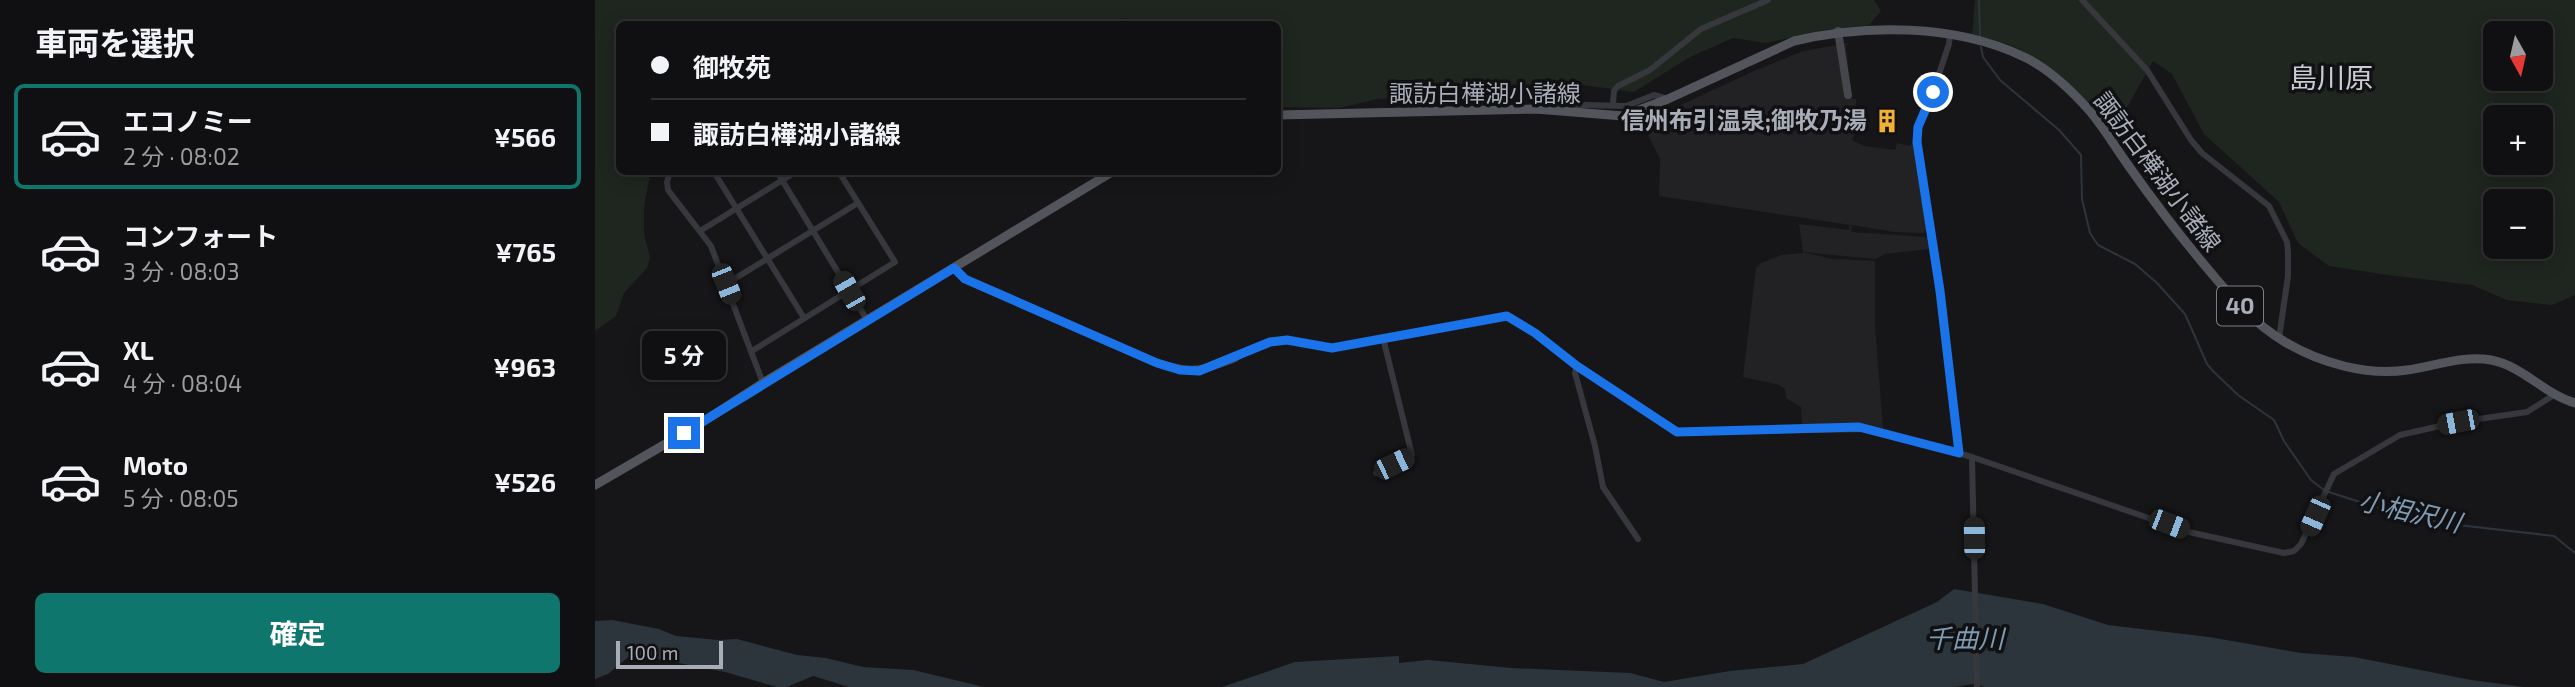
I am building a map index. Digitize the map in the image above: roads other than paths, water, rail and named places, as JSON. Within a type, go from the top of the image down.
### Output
[{"type":"main road","name":"諏訪白樺湖小諸線","points":[[1281,114],[1536,109],[1623,116],[1668,99],[1794,41],[1838,31],[1950,34],[1975,39],[2038,65],[2089,110],[2163,214],[2222,287],[2242,309],[2302,352],[2353,368],[2393,371],[2478,358],[2493,360],[2507,364],[2554,395],[2575,403]]},
{"type":"main road","points":[[595,485],[1107,175]]},
{"type":"street","points":[[1613,104],[1614,91],[1618,86],[1650,71],[1701,29],[1768,0]]},
{"type":"street","points":[[2082,0],[2147,70],[2190,139],[2202,153],[2269,206],[2287,242],[2288,251],[2288,276],[2279,338]]},
{"type":"street","points":[[1838,31],[1848,95]]},
{"type":"street","points":[[1950,34],[1949,44],[1918,127],[1917,142],[1940,291],[1959,453]]},
{"type":"street","points":[[1536,109],[1542,104],[1626,106],[1654,95],[1668,99]]},
{"type":"street","points":[[669,175],[668,190],[711,246],[763,383]]},
{"type":"street","points":[[717,175],[804,318]]},
{"type":"street","points":[[700,231],[789,175]]},
{"type":"street","points":[[752,351],[895,262],[841,175]]},
{"type":"street","points":[[781,178],[867,320]]},
{"type":"street","points":[[726,284],[858,203]]},
{"type":"street","points":[[954,268],[965,279],[1157,363],[1180,370],[1199,371],[1275,341],[1287,340],[1332,348],[1507,316],[1677,432],[1859,427],[1972,457],[2189,532],[2284,553],[2294,551],[2301,544],[2334,474],[2400,435],[2458,422],[2527,412],[2554,395]]},
{"type":"street","points":[[1376,473],[1412,455],[1383,338]]},
{"type":"street","points":[[1577,366],[1575,373],[1603,487],[1638,539]]},
{"type":"street","points":[[1972,457],[1977,687]]},
{"type":"water","name":"千曲川","points":[[1954,589],[2043,604],[2108,625],[2209,637],[2301,653],[2354,657],[2471,680],[2525,687],[1985,687],[1974,684],[1954,687],[1222,687],[1295,662],[1399,656],[1399,663],[1428,660],[1511,668],[1630,673],[1664,682],[1730,671],[1803,664],[1937,602]]},
{"type":"water","points":[[612,620],[659,629],[676,636],[737,639],[797,655],[826,658],[863,667],[913,670],[984,687],[849,687],[813,676],[787,687],[777,687],[725,672],[632,654],[608,674],[595,679],[595,621]]},
{"type":"waterway","name":"小相沢川","points":[[1979,0],[1980,37]]},
{"type":"waterway","name":"小相沢川","points":[[1981,47],[1983,57],[2000,80],[2059,130],[2081,155],[2082,199],[2090,233],[2098,245],[2135,264],[2157,283],[2185,314],[2207,364],[2238,395],[2274,420],[2284,441],[2311,480],[2324,490]]},
{"type":"waterway","name":"小相沢川","points":[[2329,492],[2441,523],[2554,536],[2575,553]]},
{"type":"place","name":"信州布引温泉;御牧乃湯","points":[[1887,121]]},
{"type":"district","name":"島川原","points":[[2331,78]]}]
